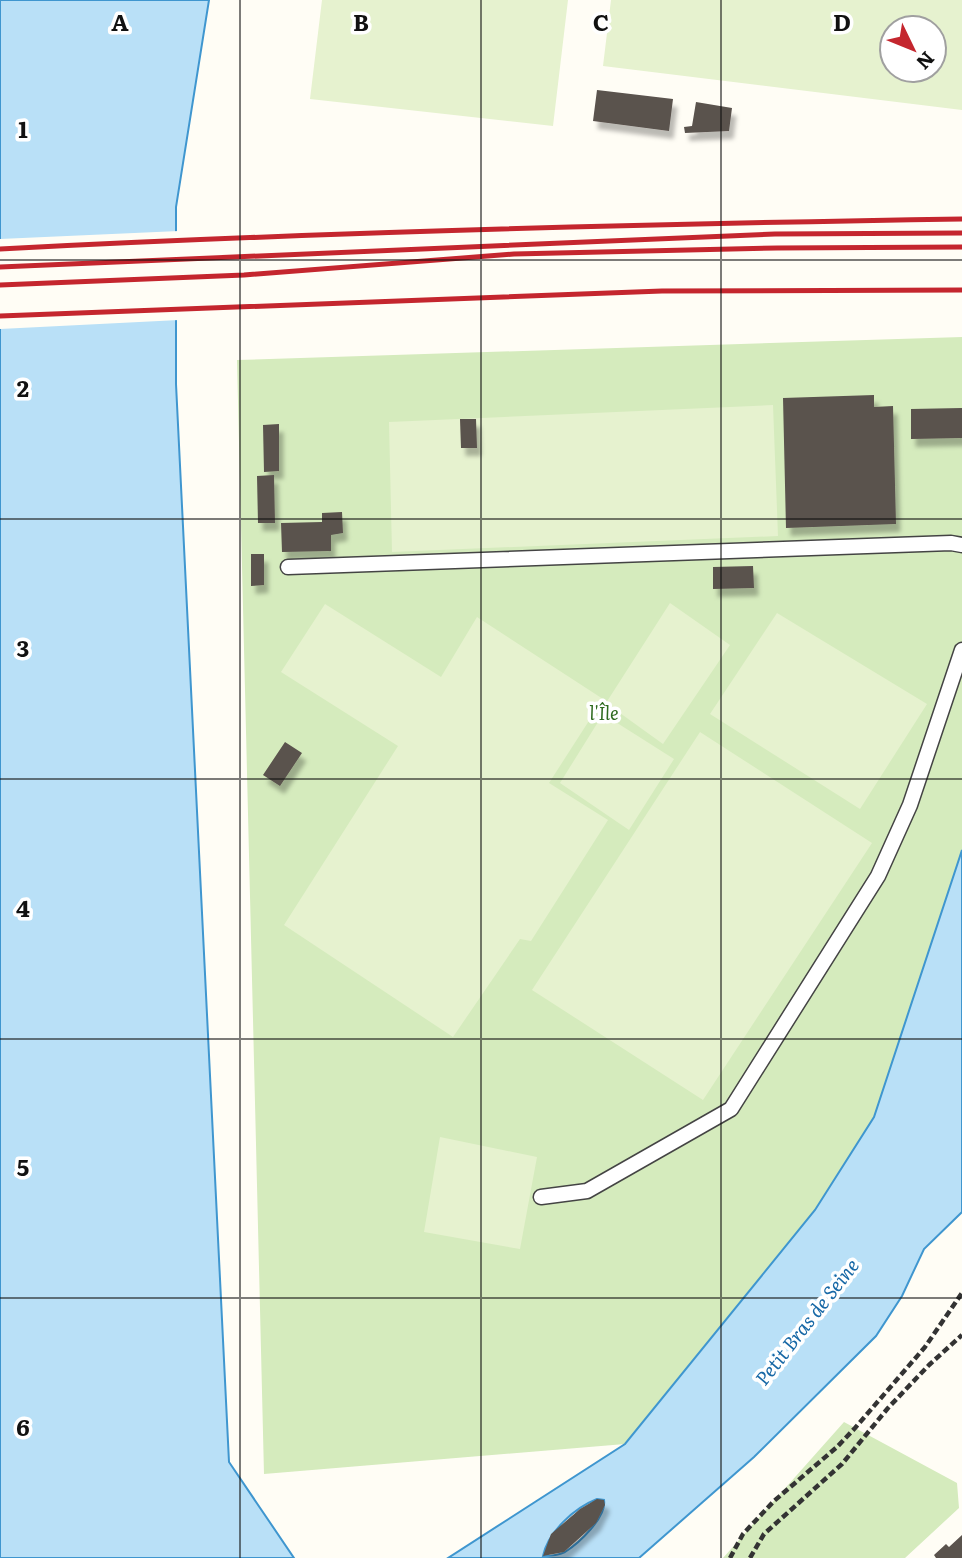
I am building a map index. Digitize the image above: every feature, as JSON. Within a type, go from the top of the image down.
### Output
[{"type":"lane","points":[[288,568],[951,543],[962,545]]},
{"type":"lane","points":[[541,1197],[587,1191],[731,1109],[878,876],[910,805],[962,650]]},
{"type":"path","points":[[730,1558],[743,1534],[774,1501],[855,1428],[925,1348],[962,1293]]},
{"type":"path","points":[[750,1558],[764,1534],[842,1464],[888,1408],[962,1335]]},
{"type":"green space","points":[[322,0],[568,0],[553,126],[310,99]]},
{"type":"green space","points":[[611,0],[962,0],[962,110],[603,66]]},
{"type":"green space","name":"l'Île","points":[[962,337],[962,850],[874,1117],[815,1210],[625,1444],[264,1474],[237,360]]},
{"type":"green space","points":[[773,405],[778,536],[392,552],[389,422]]},
{"type":"green space","points":[[670,603],[730,645],[663,744],[606,703]]},
{"type":"green space","points":[[325,604],[441,677],[477,617],[603,699],[549,783],[608,820],[531,941],[520,939],[453,1037],[284,925],[398,746],[281,672]]},
{"type":"green space","points":[[777,613],[927,704],[860,809],[710,714]]},
{"type":"green space","points":[[603,714],[674,759],[629,830],[560,783]]},
{"type":"green space","points":[[700,732],[872,843],[703,1100],[532,990]]},
{"type":"green space","points":[[440,1137],[537,1157],[520,1249],[424,1232]]},
{"type":"green space","points":[[844,1422],[957,1483],[959,1508],[905,1558],[723,1558]]},
{"type":"water","points":[[0,0],[209,0],[176,207],[176,384],[229,1462],[294,1558],[0,1558]]},
{"type":"water","name":"Petit Bras de Seine","points":[[962,850],[962,1212],[924,1249],[902,1296],[876,1336],[754,1457],[639,1558],[448,1558],[625,1444],[815,1210],[874,1117]],"holes":[[[597,1499],[604,1500],[604,1507],[597,1522],[571,1548],[563,1553],[543,1556],[550,1538],[563,1522],[588,1503]]]},
{"type":"pier","points":[[179,231],[179,320],[0,329],[0,239]]},
{"type":"building","points":[[597,90],[673,99],[669,131],[593,121]]},
{"type":"building","points":[[696,102],[732,108],[729,131],[685,133],[684,127],[692,126]]},
{"type":"building","points":[[874,395],[874,407],[893,406],[896,524],[786,528],[783,398]]},
{"type":"building","points":[[962,408],[962,438],[911,439],[911,409]]},
{"type":"building","points":[[460,419],[476,419],[477,448],[461,448]]},
{"type":"building","points":[[279,424],[279,471],[264,472],[263,425]]},
{"type":"building","points":[[274,475],[275,523],[258,523],[257,476]]},
{"type":"building","points":[[342,512],[343,533],[331,535],[331,551],[282,552],[281,523],[322,522],[322,513]]},
{"type":"building","points":[[251,554],[264,554],[264,585],[251,586]]},
{"type":"building","points":[[753,566],[754,588],[713,589],[713,567]]},
{"type":"building","points":[[285,742],[302,753],[280,786],[263,775]]},
{"type":"building","points":[[597,1499],[604,1500],[605,1505],[596,1523],[564,1552],[543,1556],[551,1534],[580,1509]]},
{"type":"building","points":[[962,1535],[962,1558],[936,1558],[934,1555],[946,1544],[949,1547]]},
{"type":"railway","points":[[0,249],[481,230],[962,219]]},
{"type":"railway","points":[[0,267],[775,234],[962,233]]},
{"type":"railway","points":[[0,285],[244,275],[514,254],[962,247]]},
{"type":"railway","points":[[0,316],[662,291],[962,290]]}]
